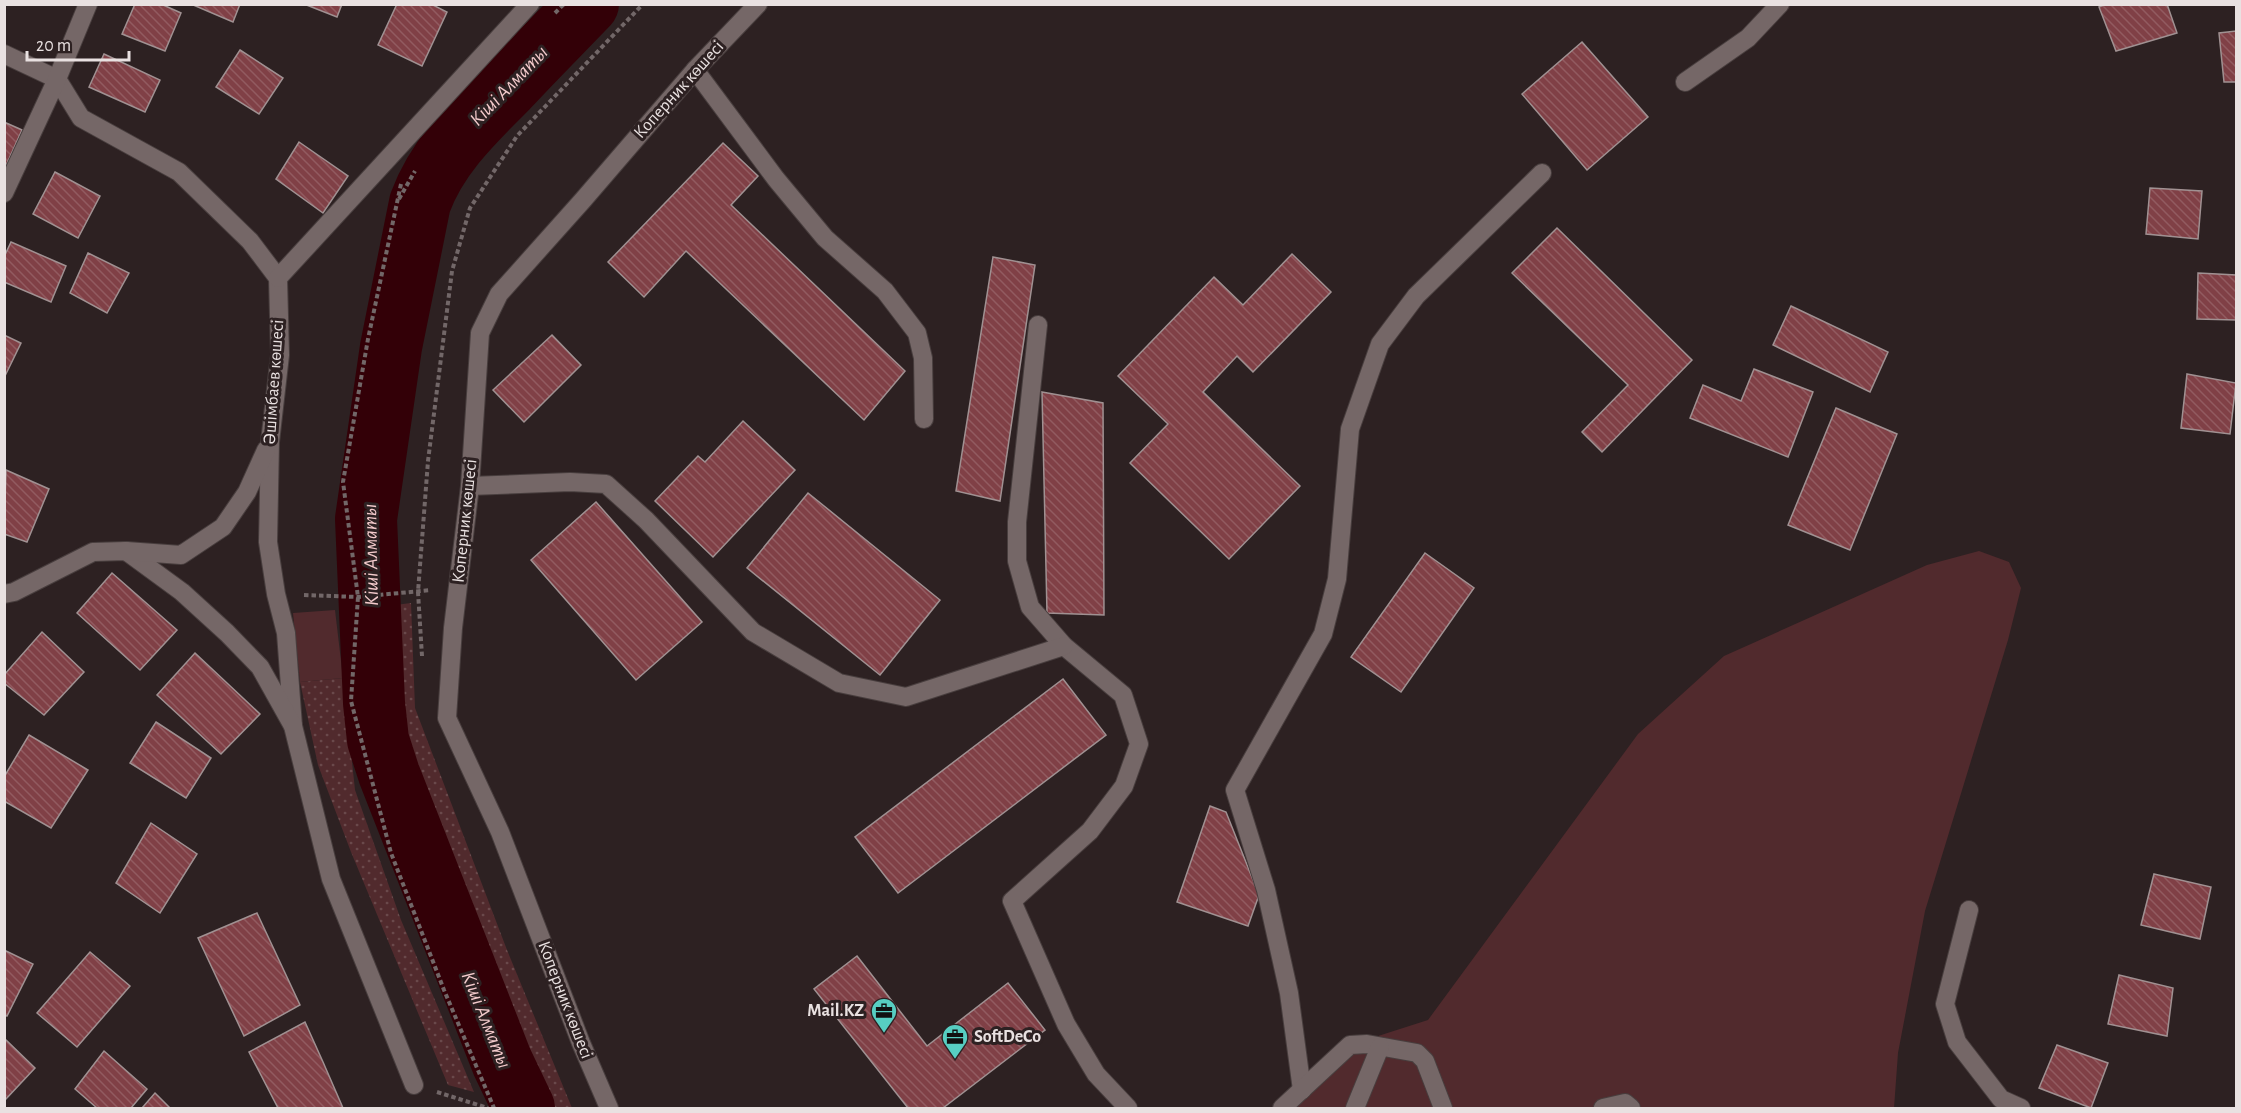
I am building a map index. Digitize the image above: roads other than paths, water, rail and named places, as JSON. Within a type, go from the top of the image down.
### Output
[{"type":"street","points":[[4,193],[57,80],[88,4]]},
{"type":"street","points":[[4,54],[57,80],[81,118],[179,172],[250,241],[278,278],[531,4]]},
{"type":"street","name":"Коперник көшесі","points":[[609,1108],[500,832],[447,718],[453,628],[470,486],[480,333],[499,294],[696,70],[758,4]]},
{"type":"street","points":[[1685,82],[1749,38],[1780,4]]},
{"type":"street","points":[[696,70],[776,179],[825,238],[885,291],[917,333],[923,358],[924,419]]},
{"type":"street","points":[[1302,1090],[1286,981],[1266,890],[1235,790],[1323,634],[1336,579],[1350,429],[1380,344],[1416,296],[1542,173]]},
{"type":"street","name":"Әшімбаев көшесі","points":[[278,278],[279,355],[270,442],[268,542],[276,594],[286,633],[293,726]]},
{"type":"street","points":[[1038,325],[1017,522],[1017,561],[1030,607],[1064,646],[1123,695],[1139,744],[1124,786],[1090,831],[1012,901],[1066,1024],[1096,1074],[1128,1108]]},
{"type":"street","points":[[4,594],[14,592],[93,552],[126,551],[181,555],[223,527],[247,492],[270,442]]},
{"type":"street","points":[[470,486],[570,482],[606,484],[646,520],[753,632],[839,683],[906,697],[1064,646]]},
{"type":"street","points":[[126,551],[182,592],[260,667],[293,726],[331,879],[414,1085]]},
{"type":"street","points":[[1969,910],[1945,1004],[1958,1042],[2001,1100],[2021,1108]]},
{"type":"street","points":[[1282,1108],[1350,1045],[1367,1044],[1417,1053],[1425,1061],[1443,1108]]},
{"type":"street","points":[[1356,1108],[1380,1047]]},
{"type":"street","points":[[1603,1108],[1625,1103],[1631,1108]]},
{"type":"waterway","name":"Кіші Алматы","points":[[524,1108],[502,1062],[389,774],[378,740],[374,703],[366,519],[391,347],[420,203],[427,186],[457,140],[588,4]]},
{"type":"place","name":"Mail.KZ","points":[[884,1034]]},
{"type":"place","name":"SoftDeCo","points":[[955,1060]]}]
